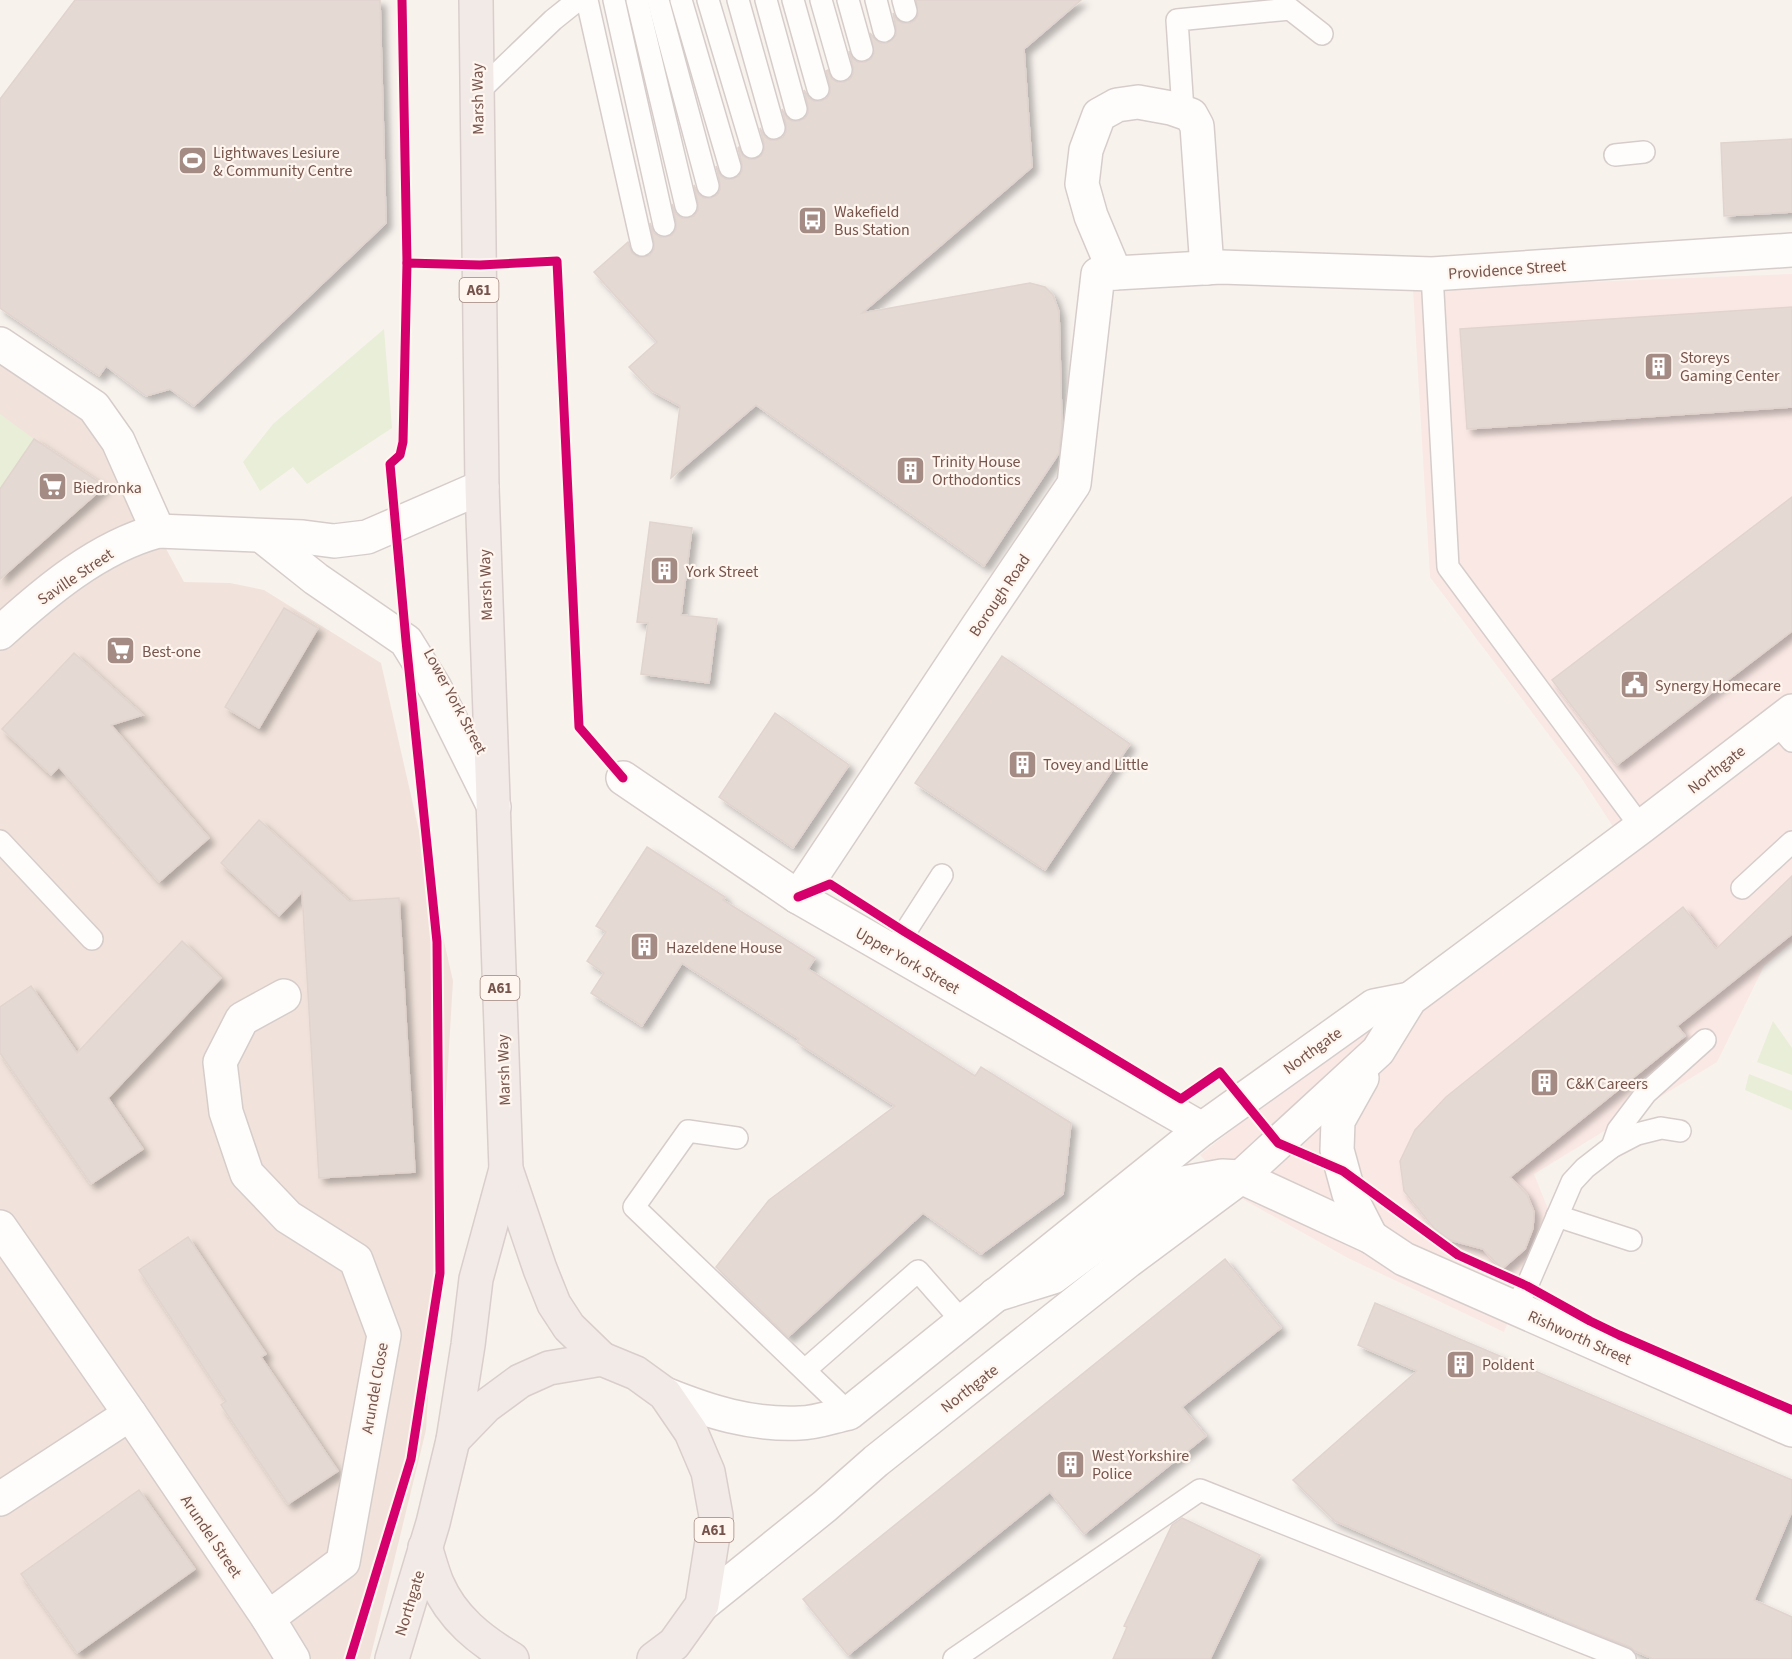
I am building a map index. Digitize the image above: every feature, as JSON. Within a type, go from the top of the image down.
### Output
[{"type":"highway","name":"Marsh Way","points":[[476,0],[482,487],[506,1169],[554,1304],[569,1327],[602,1359]]},
{"type":"highway","name":"Marsh Way","points":[[453,1440],[476,1278],[506,1169]]},
{"type":"highway","name":"A61","points":[[602,1359],[636,1373],[664,1394],[691,1432],[704,1462],[716,1516],[702,1605],[674,1644],[654,1659]]},
{"type":"highway","points":[[453,1440],[486,1406],[520,1380],[549,1368],[602,1359]]},
{"type":"highway","name":"A61","points":[[425,1546],[433,1523],[453,1440]]},
{"type":"highway","points":[[425,1546],[436,1582],[454,1614],[490,1647],[512,1659]]},
{"type":"highway","name":"Northgate","points":[[392,1659],[425,1546]]},
{"type":"street","points":[[1138,102],[1183,111],[1191,115],[1197,126],[1214,267],[1115,273],[1091,216],[1082,184],[1086,150],[1099,115],[1117,105],[1138,102]]},
{"type":"street","name":"Providence Street","points":[[1214,267],[1432,274],[1792,250]]},
{"type":"street","name":"Borough Road","points":[[798,897],[1074,484],[1098,274],[1115,273]]},
{"type":"street","points":[[0,344],[94,407],[118,441],[158,531],[303,537],[334,541],[366,537],[482,487]]},
{"type":"street","name":"Saville Street","points":[[0,633],[26,609],[86,564],[136,537],[158,531]]},
{"type":"street","name":"Lower York Street","points":[[261,536],[316,579],[406,641],[435,688],[494,807]]},
{"type":"street","name":"Northgate","points":[[702,1605],[825,1506],[876,1461],[1119,1269],[1240,1177],[1378,1051],[1410,999],[1641,827],[1787,725]]},
{"type":"street","name":"Upper York Street","points":[[623,778],[798,897],[1202,1129]]},
{"type":"street","name":"Arundel Close","points":[[268,1618],[343,1562],[384,1335],[356,1260],[288,1217],[247,1174],[226,1112],[220,1062],[242,1019],[284,996]]},
{"type":"street","name":"Northgate","points":[[664,1394],[702,1409],[743,1420],[801,1423],[849,1413],[1202,1129],[1374,1006],[1410,999]]},
{"type":"street","name":"Rishworth Street","points":[[1371,1237],[1349,1194],[1337,1150],[1338,1121],[1378,1051]]},
{"type":"street","name":"Northgate","points":[[995,1294],[1053,1277],[1178,1184],[1222,1176],[1240,1177]]},
{"type":"street","name":"Rishworth Street","points":[[1240,1177],[1371,1237],[1404,1259],[1792,1430]]},
{"type":"street","name":"Arundel Street","points":[[0,1227],[130,1414],[268,1618],[293,1659]]},
{"type":"street","points":[[0,1498],[130,1414]]},
{"type":"lane","points":[[477,93],[553,20],[578,0]]},
{"type":"lane","points":[[587,0],[642,245]]},
{"type":"lane","points":[[614,0],[664,225]]},
{"type":"lane","points":[[638,0],[686,206]]},
{"type":"lane","points":[[658,0],[708,186]]},
{"type":"lane","points":[[681,0],[730,167]]},
{"type":"lane","points":[[708,0],[752,147]]},
{"type":"lane","points":[[738,0],[774,128]]},
{"type":"lane","points":[[766,0],[796,109]]},
{"type":"lane","points":[[793,0],[818,89]]},
{"type":"lane","points":[[821,0],[841,70]]},
{"type":"lane","points":[[848,0],[862,50]]},
{"type":"lane","points":[[876,0],[884,31]]},
{"type":"lane","points":[[1183,111],[1177,20],[1290,9],[1322,34]]},
{"type":"lane","points":[[1615,155],[1644,152]]},
{"type":"lane","points":[[1432,274],[1448,567],[1641,827]]},
{"type":"lane","points":[[0,841],[92,939]]},
{"type":"lane","points":[[1742,888],[1792,842]]},
{"type":"lane","points":[[893,951],[942,875]]},
{"type":"lane","points":[[1612,1147],[1618,1130],[1647,1093],[1705,1040]]},
{"type":"lane","points":[[1515,1308],[1527,1286],[1572,1182],[1585,1167],[1612,1147],[1638,1134],[1661,1128],[1680,1131]]},
{"type":"lane","points":[[737,1138],[688,1131],[634,1207],[849,1413]]},
{"type":"lane","points":[[1557,1216],[1631,1240]]},
{"type":"lane","points":[[805,1370],[918,1270],[962,1321]]},
{"type":"lane","points":[[954,1659],[1200,1490],[1625,1659]]},
{"type":"shaded area","points":[[1792,274],[1792,942],[1764,966],[1717,1062],[1534,1174],[1550,1214],[1504,1332],[1348,1258],[1239,1197],[1200,1155],[1614,828],[1580,776],[1430,577],[1413,289]]},
{"type":"shaded area","points":[[0,357],[98,423],[184,582],[230,583],[264,590],[381,663],[453,981],[426,1430],[370,1659],[0,1659]]},
{"type":"green space","points":[[384,329],[392,428],[307,484],[293,467],[260,491],[243,462],[273,424]]},
{"type":"green space","points":[[0,414],[34,439],[0,492]]},
{"type":"green space","points":[[1773,1021],[1792,1048],[1792,1075],[1757,1062]]},
{"type":"green space","points":[[1749,1074],[1792,1091],[1792,1110],[1745,1090]]},
{"type":"building","name":"Lightwaves Lesiure & Community Centre","points":[[75,0],[380,0],[386,223],[194,406],[170,389],[146,396],[106,366],[99,376],[0,308],[0,99]]},
{"type":"building","name":"Wakefield Bus Station","points":[[916,0],[1081,0],[1024,49],[1032,167],[862,313],[1030,283],[1045,287],[1053,295],[1059,312],[1062,427],[1059,453],[984,566],[756,405],[671,478],[680,406],[652,391],[629,367],[657,342],[594,272],[628,242],[632,253],[638,257],[650,255],[654,249],[654,243],[650,223],[654,233],[660,237],[672,235],[676,229],[676,223],[672,204],[676,214],[682,218],[694,216],[698,210],[698,204],[694,185],[699,195],[704,198],[717,195],[720,183],[716,166],[721,176],[726,179],[739,176],[742,164],[739,147],[743,156],[749,159],[761,156],[764,144],[760,128],[765,137],[770,140],[783,137],[786,125],[782,109],[787,118],[792,121],[805,118],[808,106],[804,90],[814,101],[827,98],[830,86],[826,71],[828,70],[832,79],[837,82],[850,79],[853,67],[849,51],[853,59],[858,62],[871,59],[874,53],[870,33],[880,43],[892,40],[896,35],[893,13],[902,23],[910,23],[918,15]]},
{"type":"building","points":[[1792,139],[1792,212],[1724,216],[1721,143]]},
{"type":"building","points":[[1792,307],[1792,407],[1467,429],[1460,329]]},
{"type":"building","name":"Biedronka","points":[[34,439],[105,486],[0,579],[0,489]]},
{"type":"building","points":[[1792,497],[1792,631],[1617,765],[1552,680]]},
{"type":"building","name":"York Street","points":[[650,522],[692,528],[681,615],[717,619],[709,683],[641,674],[648,623],[637,622]]},
{"type":"building","points":[[284,608],[318,628],[259,728],[225,707]]},
{"type":"building","points":[[74,653],[143,715],[111,725],[209,838],[159,882],[59,767],[51,775],[2,729]]},
{"type":"building","name":"Tovey and Little","points":[[1002,656],[1130,744],[1045,870],[915,783]]},
{"type":"building","points":[[775,713],[849,765],[793,848],[719,797]]},
{"type":"building","points":[[259,820],[349,901],[399,898],[415,1172],[319,1178],[302,892],[279,916],[221,863]]},
{"type":"building","points":[[647,847],[725,897],[723,900],[815,958],[808,969],[975,1076],[981,1067],[1071,1123],[1063,1194],[981,1254],[923,1213],[788,1337],[716,1267],[769,1200],[895,1106],[797,1042],[799,1039],[682,963],[642,1026],[591,993],[604,973],[587,961],[606,932],[596,926]]},
{"type":"building","points":[[1792,876],[1792,934],[1677,1026],[1685,1036],[1510,1177],[1527,1195],[1534,1212],[1533,1228],[1525,1249],[1502,1269],[1483,1249],[1450,1240],[1434,1228],[1404,1191],[1400,1161],[1415,1130],[1446,1097],[1683,907],[1716,949]]},
{"type":"building","points":[[182,941],[221,978],[108,1098],[143,1149],[91,1184],[0,1053],[0,1007],[31,986],[77,1053]]},
{"type":"building","points":[[188,1237],[266,1354],[261,1357],[338,1471],[288,1504],[221,1405],[226,1401],[139,1270]]},
{"type":"building","name":"West Yorkshire Police","points":[[1225,1259],[1281,1328],[1182,1407],[1206,1436],[1084,1534],[1050,1492],[848,1655],[803,1599]]},
{"type":"building","points":[[1375,1303],[1792,1480],[1792,1511],[1754,1600],[1792,1617],[1792,1659],[1653,1659],[1630,1647],[1335,1521],[1293,1480],[1417,1371],[1358,1345]]},
{"type":"building","points":[[139,1490],[195,1569],[77,1653],[21,1574]]},
{"type":"building","points":[[1182,1518],[1260,1555],[1210,1659],[1113,1659],[1127,1627],[1124,1626],[1172,1525]]},
{"type":"cycle path","points":[[402,0],[407,263]]},
{"type":"cycle path","points":[[350,1659],[411,1459],[440,1273],[437,942],[390,464],[400,455],[403,442],[407,263],[480,265],[557,261],[579,727],[623,778]]},
{"type":"cycle path","points":[[798,897],[830,884],[1181,1099],[1220,1072],[1278,1143],[1343,1171],[1458,1255],[1527,1286],[1619,1335],[1792,1410]]},
{"type":"place","name":"Lightwaves Lesiure & Community Centre","points":[[192,161]]},
{"type":"place","name":"Wakefield Bus Station","points":[[813,220]]},
{"type":"place","name":"Storeys Gaming Center","points":[[1659,366]]},
{"type":"place","name":"Trinity House Orthodontics","points":[[911,470]]},
{"type":"place","name":"Biedronka","points":[[52,487]]},
{"type":"place","name":"York Street","points":[[665,571]]},
{"type":"place","name":"Best-one","points":[[121,651]]},
{"type":"place","name":"Synergy Homecare","points":[[1634,685]]},
{"type":"place","name":"Tovey and Little","points":[[1022,764]]},
{"type":"place","name":"Hazeldene House","points":[[645,947]]},
{"type":"place","name":"C&K Careers","points":[[1545,1083]]},
{"type":"place","name":"Poldent","points":[[1461,1364]]},
{"type":"place","name":"West Yorkshire Police","points":[[1071,1464]]}]
